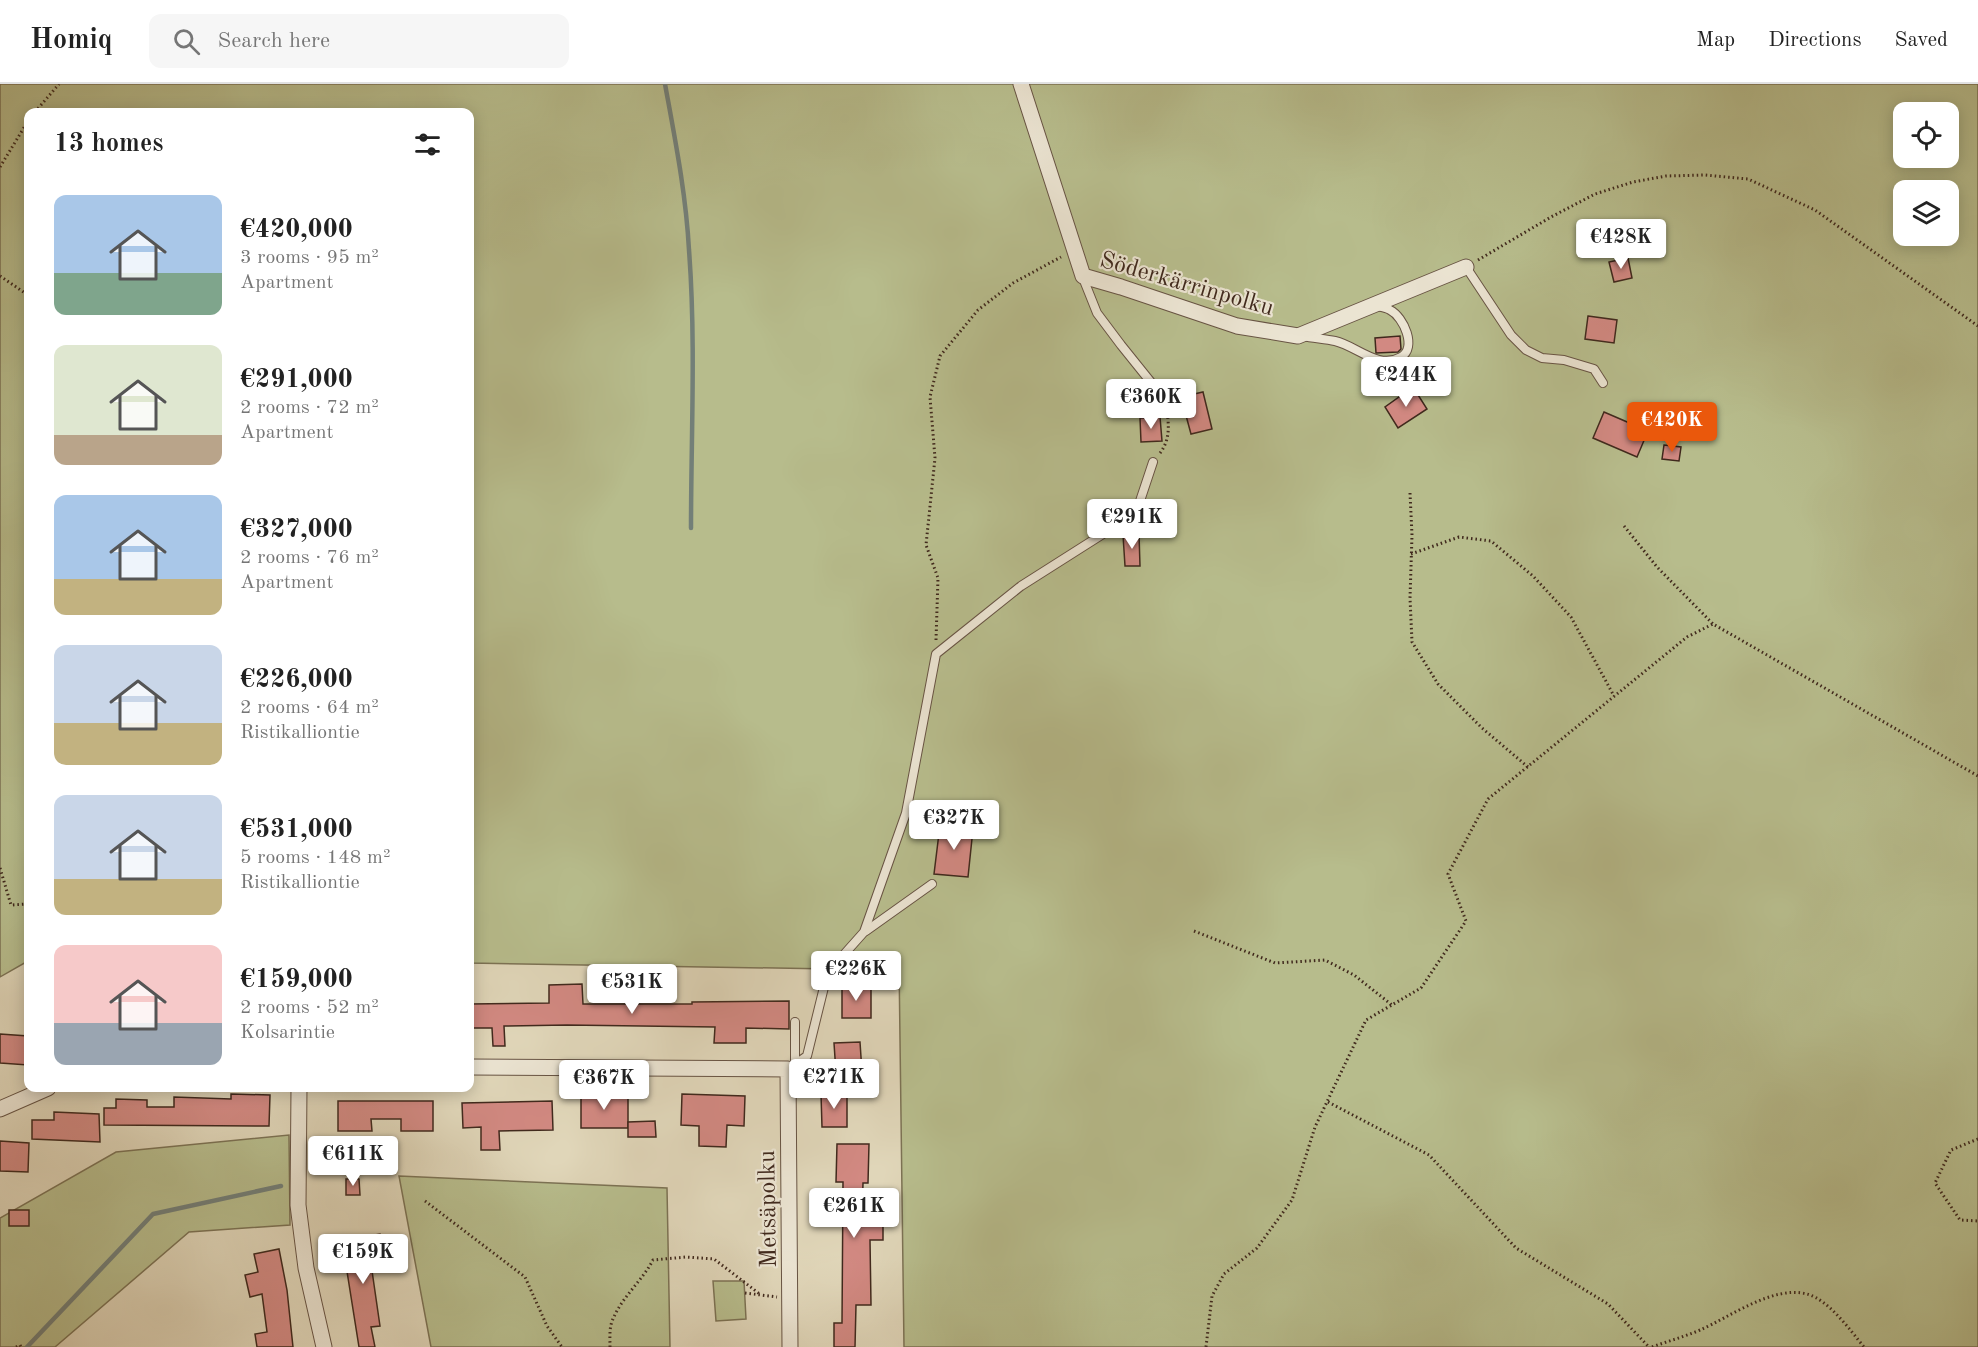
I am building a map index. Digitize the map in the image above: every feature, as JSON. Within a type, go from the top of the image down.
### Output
[{"type":"street","name":"Söderkärrinpolku","points":[[1021,84],[1083,276],[1121,286],[1237,326],[1298,336],[1466,267]]},
{"type":"street","points":[[474,1067],[791,1066]]},
{"type":"street","name":"Metsäpolku","points":[[790,1347],[791,1066]]},
{"type":"street","points":[[0,1109],[39,1092]]},
{"type":"street","points":[[298,1092],[298,1205],[306,1268],[324,1347]]},
{"type":"lane","points":[[1466,267],[1511,335],[1526,350],[1542,358],[1564,360],[1594,369],[1603,383]]},
{"type":"lane","points":[[1083,276],[1097,313],[1166,401]]},
{"type":"lane","points":[[1298,336],[1336,341],[1381,362],[1403,356],[1408,348],[1403,322],[1391,310],[1374,305]]},
{"type":"lane","points":[[864,932],[906,813],[936,654],[1021,586],[1106,532],[1139,504],[1153,462]]},
{"type":"lane","points":[[791,1066],[807,1056],[826,979],[831,969],[864,932],[932,884]]},
{"type":"lane","points":[[791,1066],[795,1022]]},
{"type":"path","points":[[38,108],[59,84]]},
{"type":"path","points":[[0,167],[24,128]]},
{"type":"path","points":[[1466,267],[1560,212],[1595,195],[1633,182],[1666,176],[1705,175],[1748,179],[1815,210],[1978,326]]},
{"type":"path","points":[[936,654],[938,578],[926,545],[935,458],[930,397],[940,356],[978,310],[1013,283],[1074,250]]},
{"type":"path","points":[[0,276],[24,292]]},
{"type":"path","points":[[1153,462],[1166,446],[1169,427],[1166,401]]},
{"type":"path","points":[[1410,493],[1412,642],[1438,684],[1482,728],[1528,767]]},
{"type":"path","points":[[1624,526],[1657,567],[1713,624],[1978,776]]},
{"type":"path","points":[[1411,554],[1459,537],[1491,541],[1533,576],[1571,617],[1614,696]]},
{"type":"path","points":[[1206,1347],[1212,1296],[1224,1274],[1257,1248],[1292,1200],[1315,1127],[1366,1020],[1421,988],[1466,921],[1448,874],[1488,799],[1687,637],[1713,624]]},
{"type":"path","points":[[0,868],[11,904],[24,904]]},
{"type":"path","points":[[1194,932],[1275,963],[1325,960],[1354,975],[1392,1005]]},
{"type":"path","points":[[1328,1102],[1429,1155],[1515,1248],[1608,1304],[1651,1347],[1700,1330],[1739,1310],[1782,1293],[1807,1294],[1820,1301],[1838,1317],[1864,1347]]},
{"type":"path","points":[[1978,1139],[1952,1150],[1935,1183],[1960,1220],[1978,1221]]},
{"type":"path","points":[[425,1201],[525,1277],[547,1326],[562,1347]]},
{"type":"path","points":[[610,1347],[612,1320],[653,1260],[686,1257],[714,1259],[761,1295]]},
{"type":"path","points":[[745,1293],[790,1299]]},
{"type":"green space","points":[[0,84],[1978,84],[1978,1347],[904,1347],[899,962],[831,969],[474,963],[474,108],[24,108],[24,963],[0,977]]},
{"type":"green space","points":[[289,1135],[290,1225],[189,1232],[55,1347],[0,1347],[0,1218],[116,1152]]},
{"type":"green space","points":[[399,1176],[667,1188],[670,1347],[431,1347]]},
{"type":"green space","points":[[713,1281],[744,1281],[746,1319],[716,1321]]},
{"type":"building","points":[[1628,258],[1632,278],[1614,282],[1609,262]]},
{"type":"building","points":[[1588,316],[1617,320],[1614,343],[1585,339]]},
{"type":"building","points":[[1400,336],[1401,349],[1398,352],[1376,353],[1375,338]]},
{"type":"building","points":[[1413,387],[1427,409],[1398,428],[1385,407]]},
{"type":"building","points":[[1203,392],[1212,429],[1191,434],[1181,397]]},
{"type":"building","points":[[1604,412],[1648,431],[1637,457],[1593,438]]},
{"type":"building","points":[[1160,417],[1162,441],[1141,442],[1140,418]]},
{"type":"building","points":[[1664,445],[1681,447],[1679,461],[1662,459]]},
{"type":"building","points":[[1139,534],[1140,566],[1125,566],[1123,535]]},
{"type":"building","points":[[940,825],[973,829],[968,877],[934,874]]},
{"type":"building","points":[[582,984],[583,1004],[789,1001],[789,1029],[746,1028],[746,1043],[714,1043],[715,1027],[504,1026],[505,1046],[493,1046],[492,1028],[474,1028],[474,1004],[549,1003],[549,985]]},
{"type":"building","points":[[842,987],[871,987],[871,1018],[842,1018]]},
{"type":"building","points":[[0,1034],[24,1036],[24,1065],[0,1063]]},
{"type":"building","points":[[860,1042],[862,1072],[836,1073],[834,1043]]},
{"type":"building","points":[[231,1094],[270,1095],[269,1126],[104,1125],[104,1108],[116,1108],[116,1099],[147,1100],[147,1107],[174,1107],[174,1097],[231,1099]]},
{"type":"building","points":[[581,1094],[628,1094],[628,1128],[581,1128]]},
{"type":"building","points":[[682,1094],[745,1096],[744,1126],[727,1125],[726,1147],[699,1146],[699,1126],[681,1125]]},
{"type":"building","points":[[821,1094],[847,1094],[847,1127],[822,1127]]},
{"type":"building","points":[[338,1101],[433,1101],[433,1131],[401,1131],[401,1119],[371,1119],[372,1131],[338,1131]]},
{"type":"building","points":[[552,1101],[553,1130],[499,1131],[500,1150],[481,1150],[481,1127],[463,1128],[462,1103]]},
{"type":"building","points":[[54,1112],[99,1114],[100,1142],[32,1139],[32,1120],[54,1120]]},
{"type":"building","points":[[655,1121],[656,1137],[628,1137],[628,1122]]},
{"type":"building","points":[[0,1141],[29,1143],[28,1172],[0,1171]]},
{"type":"building","points":[[837,1144],[869,1144],[868,1183],[863,1183],[862,1220],[883,1221],[883,1240],[870,1240],[871,1305],[856,1305],[855,1347],[834,1347],[834,1323],[842,1323],[843,1182],[836,1182]]},
{"type":"building","points":[[346,1179],[359,1179],[360,1195],[346,1195]]},
{"type":"building","points":[[9,1210],[29,1210],[29,1226],[9,1226]]},
{"type":"building","points":[[380,1234],[383,1255],[370,1257],[380,1326],[371,1327],[375,1347],[359,1347],[342,1240]]},
{"type":"building","points":[[279,1249],[287,1290],[293,1347],[257,1347],[255,1334],[267,1332],[262,1294],[250,1297],[245,1275],[258,1272],[254,1254]]},
{"type":"waterway","points":[[665,84],[688,229],[693,354],[691,528]]},
{"type":"waterway","points":[[27,1347],[153,1214],[281,1186]]}]
